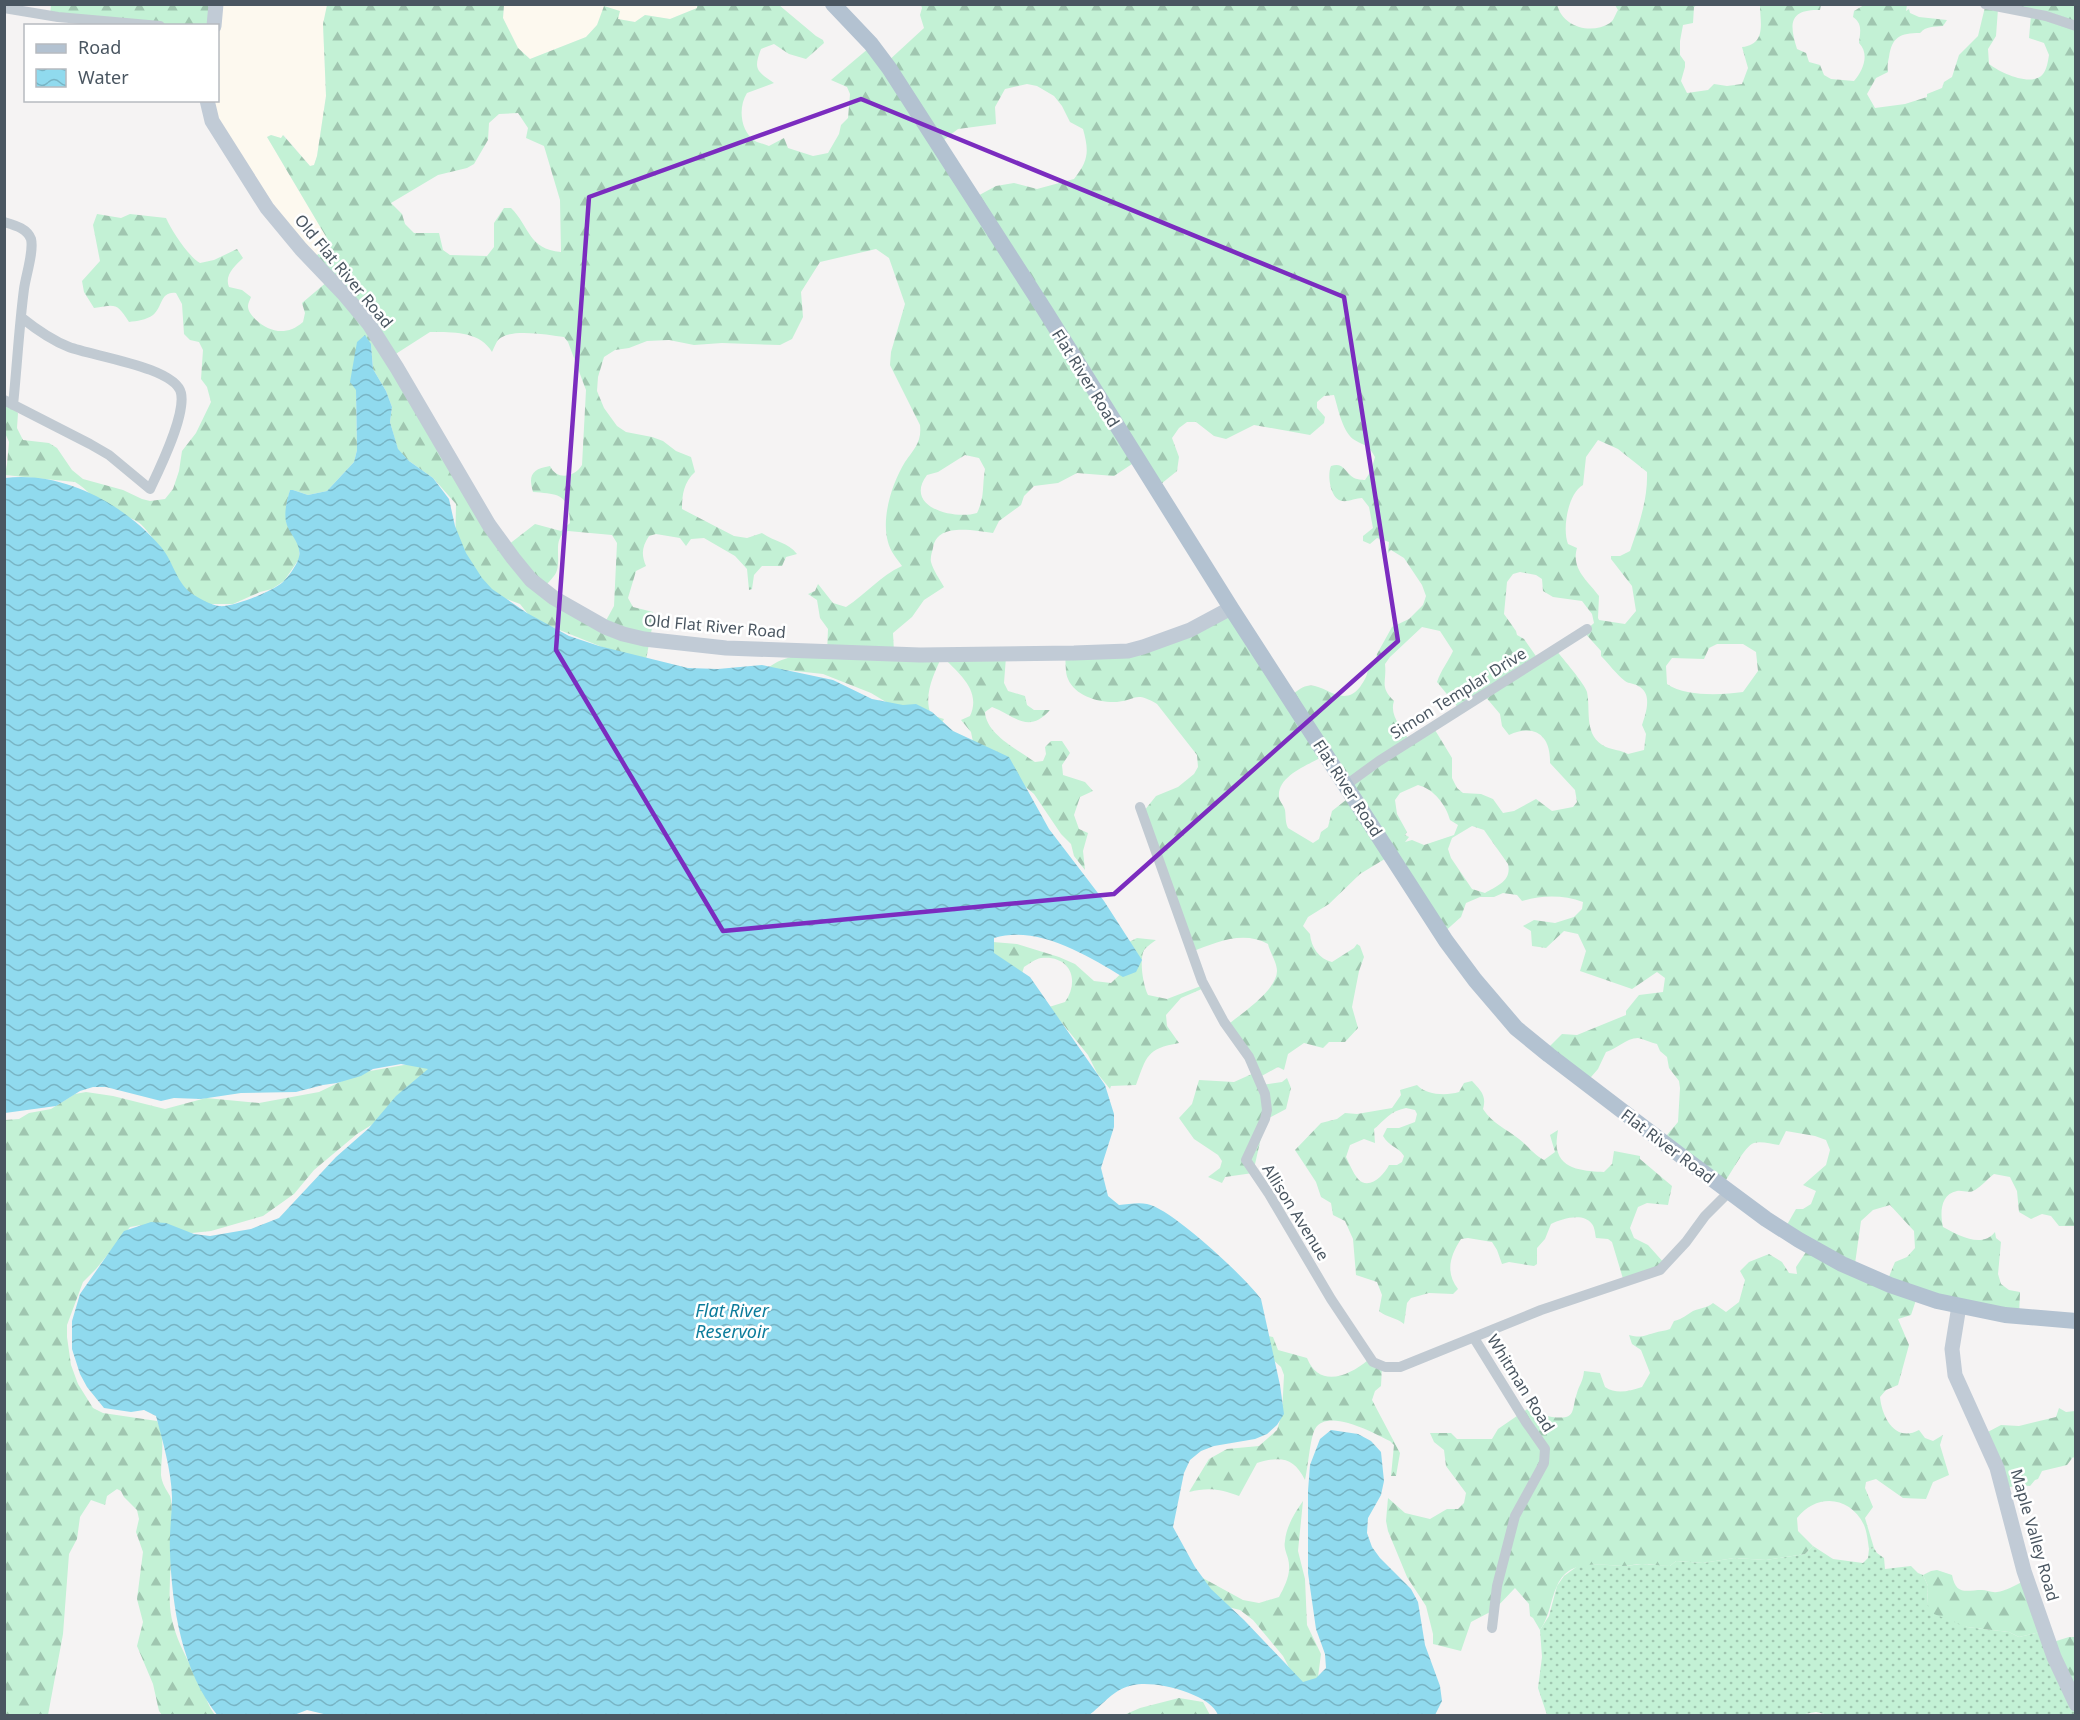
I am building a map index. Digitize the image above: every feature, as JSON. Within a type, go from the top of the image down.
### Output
[{"type":"main road","name":"Flat River Road","points":[[833,4],[871,44],[889,68],[1044,309],[1231,608],[1446,941],[1475,980],[1516,1028],[1549,1056],[1774,1224],[1842,1264],[1890,1285],[1936,1301],[2005,1315],[2076,1321]]},
{"type":"street","points":[[214,24],[216,4]]},
{"type":"street","points":[[1985,4],[2046,16],[2076,26]]},
{"type":"street","points":[[4,8],[58,17],[137,24]]},
{"type":"street","name":"Old Flat River Road","points":[[207,102],[212,121],[267,208],[369,324],[489,525],[513,558],[531,580],[554,598],[605,627],[644,639],[726,648],[920,655],[1074,653],[1128,651],[1143,647],[1190,630],[1231,608]]},
{"type":"street","points":[[4,222],[27,232],[31,236],[32,246],[9,403],[109,455],[150,489],[164,459],[181,410],[182,401],[178,385],[169,377],[56,342],[45,337],[22,318]]},
{"type":"street","name":"Simon Templar Drive","points":[[1346,785],[1379,761],[1587,629]]},
{"type":"street","name":"Allison Avenue","points":[[1140,807],[1202,981],[1224,1022],[1249,1057],[1265,1094],[1267,1110],[1265,1119],[1246,1160],[1269,1194],[1331,1299],[1373,1362],[1385,1367],[1400,1367],[1474,1338]]},
{"type":"street","name":"Whitman Road","points":[[1492,1628],[1497,1586],[1515,1516],[1544,1463],[1545,1449],[1474,1338],[1541,1310],[1660,1270],[1686,1242],[1705,1216],[1730,1191]]},
{"type":"street","name":"Maple Valley Road","points":[[1959,1306],[1952,1349],[1955,1375],[1997,1468],[2024,1571],[2054,1657],[2076,1704]]},
{"type":"highlighted area","points":[[861,99],[1344,297],[1398,641],[1114,894],[723,931],[556,650],[589,197]]},
{"type":"shaded area","points":[[215,5],[328,5],[323,24],[326,96],[314,165],[310,166],[284,135],[281,138],[271,135],[267,137],[328,240],[322,251],[311,260],[208,102],[219,102],[218,24]]},
{"type":"shaded area","points":[[504,5],[697,5],[697,8],[670,19],[645,15],[635,22],[617,19],[597,25],[586,37],[530,59],[518,48],[503,18]]},
{"type":"green space","points":[[1557,4],[1560,12],[1571,23],[1578,27],[1594,28],[1611,22],[1618,10],[1615,5],[1697,5],[1694,7],[1693,23],[1683,25],[1680,41],[1680,55],[1685,62],[1681,81],[1687,93],[1708,90],[1714,84],[1727,86],[1742,84],[1748,68],[1742,47],[1750,45],[1759,37],[1760,5],[1821,5],[1820,10],[1802,12],[1794,20],[1793,32],[1797,49],[1806,53],[1809,62],[1820,65],[1824,75],[1831,79],[1854,81],[1865,57],[1859,43],[1860,25],[1853,17],[1854,11],[1864,5],[1907,5],[1906,11],[1909,9],[1910,13],[1919,17],[1947,20],[1943,26],[1928,28],[1920,33],[1902,35],[1895,41],[1890,50],[1888,72],[1876,78],[1867,94],[1875,108],[1905,104],[1927,97],[1927,94],[1942,88],[1944,82],[1952,77],[1959,55],[1978,36],[1985,7],[1998,9],[1996,36],[1988,49],[1989,64],[2016,77],[2038,78],[2045,70],[2049,55],[2044,43],[2029,38],[2031,15],[2020,12],[2021,5],[2075,5],[2075,1226],[2059,1226],[2051,1216],[2042,1214],[2031,1219],[2019,1212],[2017,1191],[2010,1177],[1994,1174],[1975,1190],[1957,1191],[1944,1200],[1943,1227],[1963,1237],[1977,1240],[1984,1240],[1995,1232],[1996,1238],[2001,1242],[1998,1274],[2001,1284],[2009,1290],[2020,1292],[2019,1316],[1917,1297],[1911,1315],[1898,1319],[1909,1345],[1898,1385],[1886,1390],[1880,1397],[1881,1405],[1887,1420],[1897,1431],[1911,1433],[1919,1430],[1925,1438],[1933,1441],[1943,1435],[1940,1445],[1949,1475],[1933,1482],[1926,1499],[1903,1498],[1876,1479],[1866,1482],[1865,1488],[1873,1507],[1865,1518],[1874,1548],[1869,1549],[1867,1534],[1858,1515],[1842,1503],[1823,1502],[1814,1504],[1797,1518],[1798,1531],[1813,1546],[1805,1554],[1766,1560],[1734,1558],[1703,1563],[1676,1561],[1670,1566],[1642,1564],[1577,1567],[1562,1577],[1540,1630],[1530,1616],[1529,1604],[1515,1588],[1494,1610],[1471,1622],[1461,1651],[1433,1644],[1433,1634],[1426,1606],[1407,1577],[1386,1521],[1388,1498],[1405,1513],[1430,1519],[1447,1509],[1458,1509],[1464,1503],[1466,1493],[1446,1466],[1444,1450],[1434,1442],[1430,1433],[1451,1433],[1457,1439],[1492,1439],[1498,1429],[1533,1405],[1539,1412],[1546,1415],[1566,1417],[1572,1413],[1584,1371],[1600,1373],[1605,1387],[1614,1391],[1628,1391],[1642,1387],[1650,1373],[1641,1350],[1632,1344],[1629,1335],[1642,1336],[1670,1329],[1674,1321],[1713,1303],[1726,1312],[1739,1302],[1745,1280],[1740,1271],[1749,1262],[1769,1254],[1782,1262],[1789,1273],[1797,1274],[1796,1267],[1808,1249],[1784,1230],[1796,1209],[1803,1209],[1811,1204],[1816,1191],[1803,1185],[1826,1165],[1830,1150],[1826,1140],[1786,1131],[1779,1145],[1760,1142],[1750,1145],[1722,1186],[1662,1141],[1678,1122],[1680,1088],[1679,1081],[1669,1068],[1667,1057],[1660,1051],[1657,1044],[1634,1038],[1606,1052],[1598,1069],[1585,1084],[1545,1051],[1562,1034],[1577,1035],[1626,1015],[1626,1011],[1639,995],[1663,992],[1665,978],[1657,972],[1632,989],[1580,971],[1586,951],[1578,934],[1564,931],[1546,948],[1532,946],[1531,931],[1523,926],[1534,920],[1555,923],[1574,917],[1582,909],[1583,902],[1553,897],[1522,901],[1517,895],[1503,893],[1494,897],[1480,897],[1466,903],[1461,917],[1442,934],[1388,857],[1360,874],[1329,904],[1308,917],[1303,926],[1310,934],[1316,952],[1332,962],[1357,944],[1360,946],[1364,957],[1352,1007],[1358,1028],[1345,1042],[1329,1042],[1323,1048],[1304,1043],[1288,1054],[1284,1070],[1278,1067],[1258,1078],[1261,1085],[1282,1082],[1287,1078],[1291,1088],[1286,1109],[1265,1120],[1253,1173],[1225,1177],[1222,1183],[1208,1177],[1220,1168],[1222,1161],[1218,1155],[1194,1139],[1179,1118],[1192,1104],[1199,1080],[1234,1082],[1254,1073],[1226,1026],[1265,994],[1275,978],[1276,964],[1268,944],[1249,938],[1229,939],[1191,952],[1144,811],[1156,796],[1178,787],[1194,774],[1198,767],[1197,755],[1157,704],[1150,700],[1136,697],[1117,702],[1103,701],[1088,697],[1076,690],[1067,677],[1065,655],[1126,652],[1227,611],[1290,696],[1307,686],[1320,687],[1346,696],[1360,687],[1368,669],[1375,665],[1377,654],[1392,627],[1409,619],[1423,605],[1426,596],[1422,585],[1404,558],[1391,550],[1388,553],[1389,542],[1377,538],[1370,544],[1363,541],[1363,536],[1373,528],[1369,507],[1362,498],[1342,501],[1332,491],[1331,466],[1339,465],[1354,478],[1365,480],[1371,471],[1375,457],[1368,447],[1349,435],[1334,395],[1324,396],[1317,402],[1317,408],[1325,417],[1324,423],[1310,435],[1254,425],[1226,439],[1214,436],[1196,422],[1187,422],[1172,438],[1179,457],[1177,471],[1156,488],[1135,462],[1114,476],[1077,473],[1058,483],[1034,486],[1024,496],[1021,505],[999,521],[993,533],[957,530],[941,534],[936,540],[931,562],[944,587],[924,600],[912,617],[893,633],[894,652],[1006,657],[1004,683],[1008,691],[1025,696],[1027,705],[1034,710],[1050,710],[1035,721],[1028,722],[992,707],[985,712],[987,720],[1004,741],[1035,762],[1043,761],[1046,754],[1045,747],[1051,741],[1062,741],[1070,753],[1062,765],[1063,775],[1085,782],[1093,791],[1080,797],[1074,815],[1079,829],[1088,833],[1083,851],[1085,870],[1074,856],[1071,844],[1061,834],[1034,794],[973,742],[971,732],[961,720],[970,716],[973,707],[971,690],[942,656],[930,685],[928,700],[931,715],[944,719],[942,723],[896,708],[871,693],[823,674],[768,668],[788,658],[827,653],[828,629],[820,618],[817,600],[808,594],[815,591],[818,584],[833,603],[846,607],[902,566],[888,542],[887,512],[896,480],[919,441],[920,425],[890,365],[891,352],[905,304],[889,258],[876,249],[820,262],[801,292],[803,317],[792,339],[780,345],[722,343],[694,345],[669,340],[647,341],[629,348],[615,350],[604,357],[598,377],[597,391],[604,408],[617,426],[626,432],[663,441],[676,451],[691,457],[695,472],[684,489],[682,509],[734,536],[747,538],[762,533],[790,547],[797,554],[786,557],[782,566],[762,566],[754,575],[752,589],[749,590],[747,569],[735,556],[704,538],[691,539],[686,546],[680,538],[656,534],[649,536],[643,551],[646,566],[636,571],[628,598],[633,607],[653,612],[646,660],[612,651],[537,621],[520,604],[490,593],[455,554],[456,504],[433,478],[398,450],[390,422],[392,407],[373,369],[371,344],[356,390],[357,450],[354,462],[327,491],[308,495],[290,490],[286,506],[286,522],[299,546],[299,559],[284,581],[272,589],[233,604],[203,604],[190,601],[166,558],[144,528],[138,522],[103,506],[75,482],[5,475],[9,442],[5,433],[5,402],[18,413],[17,428],[23,440],[49,443],[57,448],[72,470],[83,479],[123,490],[150,501],[165,499],[173,489],[182,451],[196,433],[211,402],[207,387],[201,379],[203,350],[199,342],[190,340],[184,334],[182,304],[176,293],[167,294],[156,312],[150,317],[129,322],[122,311],[115,306],[94,308],[84,292],[82,281],[100,261],[93,225],[97,214],[121,218],[130,214],[166,218],[181,243],[200,263],[214,260],[237,249],[243,258],[231,271],[228,279],[229,287],[242,290],[251,297],[248,308],[255,319],[279,331],[291,329],[303,322],[305,313],[302,303],[328,281],[311,260],[322,251],[328,240],[267,137],[271,135],[281,138],[283,135],[310,166],[314,165],[326,96],[323,24],[327,5],[504,5],[503,18],[518,48],[530,59],[586,37],[597,25],[604,6],[620,11],[618,19],[635,22],[645,15],[670,19],[697,8],[697,5],[779,5],[824,43],[806,59],[789,54],[774,44],[761,49],[757,61],[758,69],[774,83],[747,93],[742,105],[742,118],[746,131],[755,141],[769,146],[784,138],[788,148],[813,156],[828,153],[839,134],[841,125],[848,118],[850,94],[847,87],[831,80],[869,48],[886,63],[924,28],[920,15],[921,5]],"holes":[[[1027,84],[1037,86],[1054,96],[1070,122],[1083,129],[1085,137],[1087,149],[1085,161],[1074,179],[1037,189],[1014,183],[996,186],[972,199],[937,145],[958,129],[996,124],[995,107],[1005,89]],[[518,113],[528,128],[526,138],[544,146],[560,200],[561,252],[542,247],[511,208],[504,208],[494,223],[494,247],[487,256],[450,255],[443,250],[439,233],[414,233],[405,224],[402,214],[391,203],[438,175],[474,164],[488,140],[489,123],[499,114]],[[430,332],[473,336],[487,345],[492,352],[499,339],[512,334],[530,333],[564,337],[586,390],[582,465],[571,475],[566,476],[557,474],[550,466],[535,471],[531,477],[533,492],[561,497],[567,506],[570,523],[561,531],[535,524],[508,545],[391,357]],[[1598,440],[1618,449],[1647,472],[1640,522],[1630,551],[1620,556],[1611,556],[1632,586],[1636,611],[1625,624],[1599,620],[1599,596],[1578,568],[1577,548],[1568,544],[1566,521],[1570,503],[1583,485],[1586,457]],[[965,455],[979,458],[985,469],[982,497],[977,513],[956,515],[934,509],[926,503],[921,495],[921,486],[927,475],[938,472]],[[568,531],[612,535],[617,543],[614,606],[603,626],[543,589],[556,572],[560,538]],[[1520,572],[1536,575],[1542,579],[1543,591],[1553,597],[1582,601],[1592,614],[1594,623],[1584,632],[1601,651],[1601,656],[1619,675],[1646,693],[1647,704],[1642,725],[1646,734],[1644,750],[1628,754],[1606,747],[1599,742],[1589,722],[1587,692],[1578,677],[1556,650],[1538,659],[1524,639],[1517,635],[1504,614],[1507,582],[1513,574]],[[1422,627],[1440,631],[1453,651],[1437,682],[1459,709],[1484,695],[1500,714],[1502,726],[1509,735],[1527,731],[1540,734],[1548,746],[1550,763],[1575,790],[1577,802],[1573,807],[1552,811],[1536,799],[1514,811],[1503,813],[1493,799],[1481,794],[1463,793],[1457,788],[1452,778],[1452,758],[1435,730],[1410,741],[1400,727],[1393,711],[1394,701],[1385,688],[1385,664],[1390,657]],[[1717,644],[1743,644],[1756,652],[1758,671],[1743,692],[1694,693],[1667,684],[1666,666],[1672,658],[1704,659],[1709,648]],[[1322,757],[1351,796],[1332,811],[1328,827],[1313,843],[1288,828],[1285,810],[1279,799],[1283,783],[1294,772]],[[1418,785],[1424,787],[1434,794],[1446,809],[1450,820],[1458,825],[1454,835],[1424,845],[1412,840],[1405,842],[1409,837],[1405,835],[1407,832],[1397,814],[1395,800],[1400,793]],[[1472,826],[1484,830],[1508,864],[1508,875],[1499,885],[1485,893],[1472,889],[1451,858],[1448,849],[1452,838]],[[1890,1205],[1914,1231],[1915,1248],[1907,1257],[1895,1262],[1886,1284],[1854,1271],[1861,1221],[1873,1210]]]},
{"type":"green space","points":[[51,5],[215,5],[213,24],[146,24],[50,15]]},
{"type":"green space","points":[[1137,938],[1156,940],[1144,950],[1142,960],[1142,972],[1148,995],[1167,999],[1201,986],[1204,988],[1181,998],[1166,1015],[1167,1026],[1179,1043],[1160,1048],[1149,1055],[1136,1085],[1111,1086],[1110,1089],[1097,1073],[1088,1055],[1049,1007],[1065,1002],[1070,994],[1072,978],[1066,965],[1051,958],[1034,960],[1024,967],[1020,980],[981,941],[1017,944],[1059,957],[1075,964],[1094,981],[1111,983],[1129,966],[1129,942]]},
{"type":"green space","points":[[415,1063],[437,1066],[410,1101],[357,1134],[314,1170],[294,1194],[263,1216],[211,1231],[192,1233],[141,1225],[130,1227],[83,1282],[67,1325],[71,1365],[78,1384],[93,1408],[103,1413],[157,1421],[160,1428],[161,1475],[172,1507],[170,1606],[174,1629],[215,1715],[162,1715],[159,1711],[153,1684],[137,1646],[143,1622],[137,1599],[143,1552],[136,1532],[139,1519],[137,1510],[117,1489],[107,1496],[105,1505],[91,1500],[80,1517],[77,1539],[69,1554],[63,1634],[48,1715],[5,1716],[5,1120],[19,1119],[29,1113],[51,1109],[75,1094],[86,1092],[165,1109],[206,1098],[259,1103],[319,1092],[359,1073]]},
{"type":"green space","points":[[1472,1081],[1482,1093],[1483,1109],[1487,1114],[1544,1160],[1555,1152],[1550,1135],[1558,1130],[1557,1147],[1560,1156],[1569,1166],[1604,1172],[1612,1164],[1614,1151],[1640,1156],[1640,1159],[1672,1186],[1668,1205],[1647,1203],[1638,1207],[1630,1228],[1634,1238],[1648,1245],[1665,1264],[1624,1282],[1612,1242],[1608,1239],[1596,1238],[1593,1226],[1588,1220],[1578,1217],[1551,1224],[1545,1239],[1537,1248],[1537,1264],[1534,1266],[1509,1262],[1502,1264],[1492,1242],[1461,1239],[1450,1264],[1451,1276],[1458,1289],[1453,1294],[1429,1293],[1411,1298],[1407,1303],[1404,1324],[1379,1311],[1382,1295],[1377,1282],[1356,1275],[1353,1239],[1345,1221],[1333,1215],[1331,1203],[1321,1197],[1316,1182],[1295,1150],[1321,1123],[1337,1119],[1345,1113],[1357,1114],[1392,1108],[1401,1095],[1400,1090],[1417,1085],[1431,1093],[1448,1094],[1459,1092],[1464,1083]],"holes":[[[1406,1108],[1415,1110],[1417,1114],[1415,1122],[1399,1128],[1387,1128],[1383,1136],[1402,1153],[1404,1156],[1402,1162],[1389,1165],[1380,1177],[1371,1182],[1362,1182],[1358,1179],[1346,1157],[1350,1145],[1364,1139],[1375,1143],[1374,1129],[1388,1116]]]},
{"type":"green space","points":[[1268,1336],[1273,1337],[1278,1350],[1307,1358],[1312,1367],[1326,1376],[1343,1375],[1368,1360],[1382,1367],[1381,1386],[1375,1391],[1372,1400],[1400,1453],[1396,1476],[1391,1476],[1394,1445],[1390,1441],[1352,1424],[1330,1421],[1321,1423],[1315,1429],[1305,1480],[1301,1472],[1291,1463],[1286,1460],[1273,1459],[1257,1463],[1239,1496],[1214,1490],[1189,1492],[1209,1459],[1227,1449],[1259,1446],[1277,1430],[1282,1414],[1284,1375],[1281,1367],[1272,1359]]},
{"type":"green space","points":[[2059,1408],[2066,1412],[2075,1411],[2075,1459],[2073,1457],[2067,1465],[2042,1471],[2038,1479],[2030,1486],[2018,1485],[2002,1489],[1984,1434],[2001,1425],[2019,1426],[2056,1417]]},
{"type":"green space","points":[[1303,1501],[1298,1551],[1305,1579],[1307,1625],[1321,1654],[1318,1677],[1311,1684],[1299,1682],[1294,1677],[1283,1656],[1253,1620],[1240,1610],[1216,1604],[1201,1577],[1243,1600],[1259,1603],[1279,1597],[1289,1574],[1285,1547],[1287,1530]]},
{"type":"green space","points":[[1813,1546],[1833,1559],[1863,1563],[1868,1558],[1869,1549],[1874,1548],[1884,1558],[1885,1569],[1911,1566],[1923,1575],[1928,1586],[1927,1604],[1967,1627],[2009,1632],[2019,1637],[2044,1631],[2075,1708],[2075,1715],[1833,1716],[1816,1712],[1794,1716],[1547,1715],[1538,1688],[1542,1657],[1540,1630],[1549,1616],[1557,1586],[1564,1576],[1579,1565],[1670,1566],[1676,1561],[1703,1563],[1734,1558],[1766,1560],[1805,1554]]},
{"type":"green space","points":[[1937,1570],[1952,1575],[1956,1586],[1967,1591],[1997,1592],[2024,1581],[2044,1631],[2019,1637],[2009,1632],[1967,1627],[1934,1614],[1927,1604],[1928,1586],[1923,1575]]},
{"type":"green space","points":[[2075,1637],[2075,1708],[2050,1643]]},
{"type":"green space","points":[[1179,1698],[1203,1702],[1210,1715],[1124,1715],[1140,1708]]},
{"type":"water","name":"Flat River Reservoir","points":[[365,335],[371,344],[373,369],[392,407],[390,422],[398,449],[409,461],[433,478],[449,499],[455,526],[466,553],[482,578],[492,589],[527,613],[569,636],[599,646],[688,668],[718,669],[762,665],[833,680],[872,699],[903,705],[916,704],[932,712],[953,731],[1009,757],[1049,829],[1104,901],[1142,960],[1136,972],[1123,977],[1061,944],[1028,936],[1011,935],[994,938],[994,953],[1030,977],[1105,1085],[1114,1114],[1114,1127],[1101,1168],[1108,1196],[1119,1205],[1137,1203],[1158,1208],[1190,1230],[1253,1289],[1261,1299],[1280,1385],[1284,1414],[1267,1434],[1255,1439],[1214,1446],[1201,1451],[1190,1460],[1184,1473],[1173,1527],[1195,1567],[1211,1589],[1303,1682],[1316,1678],[1326,1668],[1325,1654],[1316,1629],[1308,1573],[1310,1465],[1320,1439],[1331,1430],[1358,1434],[1371,1441],[1381,1452],[1384,1481],[1381,1495],[1368,1518],[1367,1533],[1372,1547],[1380,1558],[1411,1589],[1418,1602],[1425,1645],[1440,1686],[1442,1701],[1435,1715],[1218,1715],[1213,1707],[1194,1695],[1168,1687],[1143,1684],[1120,1690],[1088,1716],[332,1716],[307,1710],[294,1715],[218,1716],[196,1679],[181,1638],[171,1573],[171,1487],[156,1416],[144,1410],[131,1412],[104,1408],[87,1387],[72,1349],[72,1321],[80,1294],[124,1231],[151,1222],[166,1223],[194,1234],[210,1236],[251,1229],[279,1218],[336,1157],[369,1128],[396,1096],[428,1069],[401,1064],[373,1069],[361,1076],[296,1092],[241,1093],[201,1099],[174,1098],[161,1101],[106,1087],[93,1087],[80,1091],[56,1106],[5,1113],[5,478],[27,477],[70,485],[110,504],[146,531],[161,547],[183,585],[206,602],[225,606],[252,598],[283,582],[298,560],[299,550],[285,518],[290,490],[308,495],[327,491],[354,462],[357,450],[356,390],[350,382],[357,342]]}]
